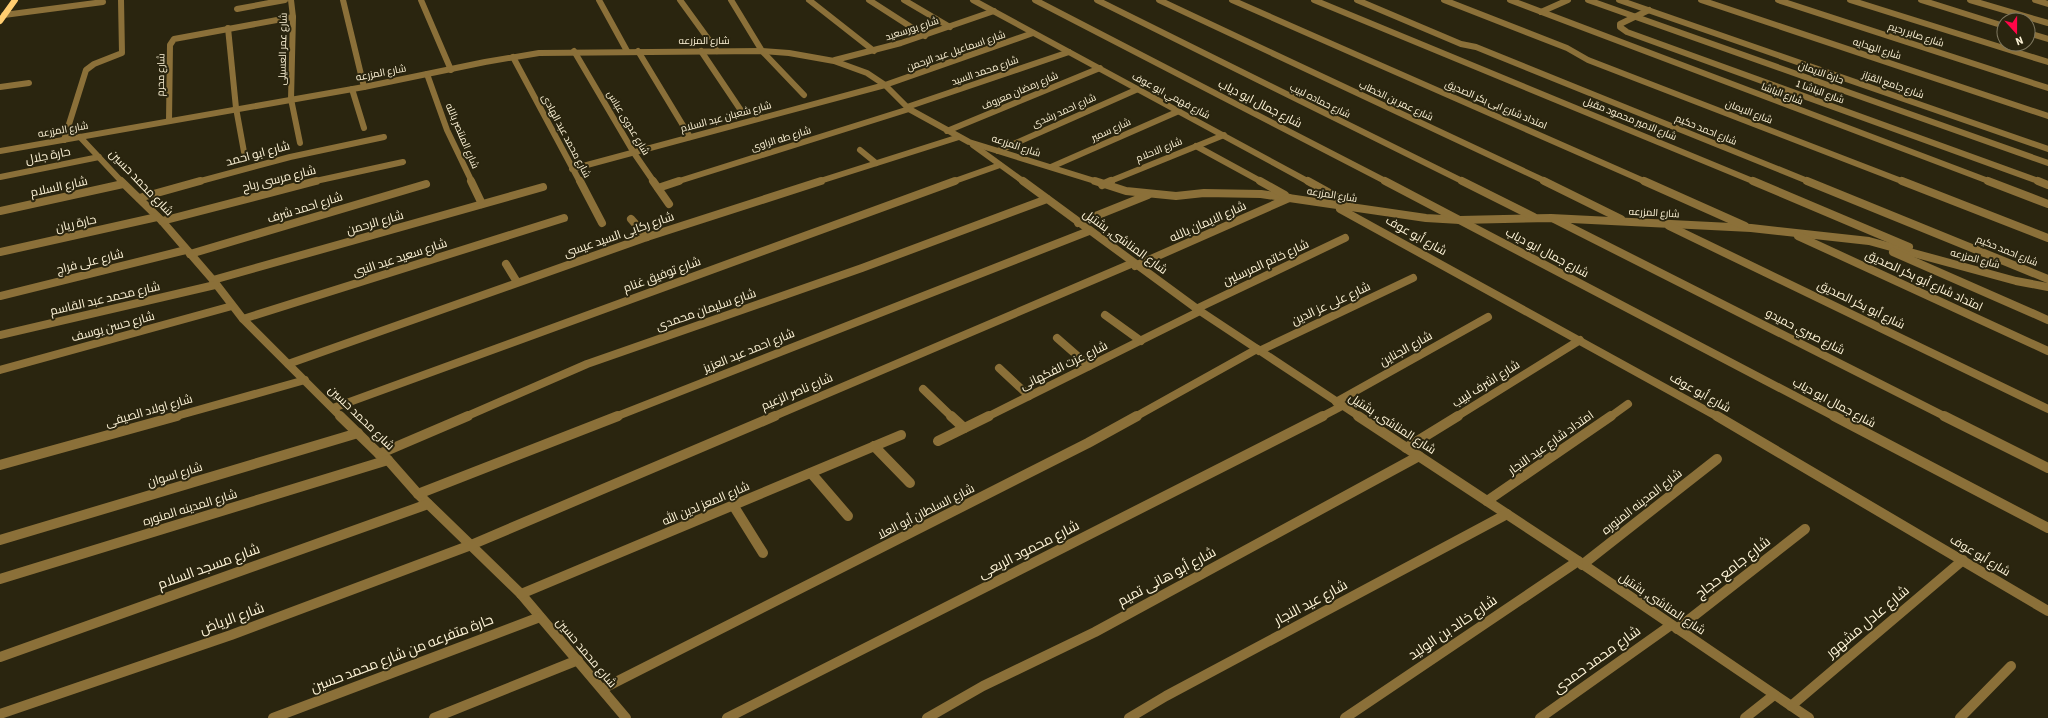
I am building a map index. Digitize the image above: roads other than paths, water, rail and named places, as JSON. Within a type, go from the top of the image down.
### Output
[{"type":"street","points":[[0,21],[15,0]]},
{"type":"street","points":[[64,140],[86,70],[95,64],[117,57],[122,53],[121,0]]},
{"type":"street","points":[[237,9],[285,0]]},
{"type":"street","name":"شارع عمر العسيلى","points":[[291,0],[293,17],[291,33],[291,99],[300,143]]},
{"type":"street","points":[[343,0],[364,87]]},
{"type":"street","points":[[421,0],[451,70]]},
{"type":"street","points":[[599,0],[627,51]]},
{"type":"street","points":[[680,0],[717,51]]},
{"type":"street","points":[[731,0],[762,51],[804,96]]},
{"type":"street","points":[[809,0],[874,51]]},
{"type":"street","points":[[869,0],[925,36]]},
{"type":"street","points":[[904,0],[950,27]]},
{"type":"street","name":"شارع فهمي ابو عوف","points":[[973,0],[1180,111],[1359,210]]},
{"type":"street","name":"شارع جمال ابو دياب","points":[[1035,0],[1460,220],[2048,528]]},
{"type":"street","name":"شارع حماده لبيب","points":[[1097,0],[1535,218]]},
{"type":"street","name":"شارع عمر بن الخطاب","points":[[1159,0],[1501,160],[1625,221]]},
{"type":"street","name":"امتداد شارع ابى بكر الصديق","points":[[1232,0],[1751,228]]},
{"type":"street","name":"شارع الامير محمود مقبل","points":[[1314,0],[1652,139],[1937,260]]},
{"type":"street","name":"شارع احمد حكيم","points":[[1357,0],[1461,44],[1484,50],[2048,279]]},
{"type":"street","name":"شارع الايمان","points":[[1444,0],[1567,48],[1588,60],[2048,238]]},
{"type":"street","name":"شارع الباشا","points":[[1510,0],[2048,204]]},
{"type":"street","points":[[1541,12],[1568,0]]},
{"type":"street","name":"حارة الايمان","points":[[1588,0],[2048,163]]},
{"type":"street","name":"شارع جامع القزاز","points":[[1619,0],[2048,149]]},
{"type":"street","name":"شارع الهدايه","points":[[1701,0],[2048,116]]},
{"type":"street","name":"شارع صابر رحيم","points":[[1778,0],[2048,88]]},
{"type":"street","points":[[1850,0],[2048,62]]},
{"type":"street","points":[[1921,0],[1996,23]]},
{"type":"street","points":[[1970,0],[2048,23]]},
{"type":"street","points":[[2035,0],[2048,4]]},
{"type":"street","points":[[4,15],[103,2]]},
{"type":"street","name":"شارع الباشا 1","points":[[1649,10],[1620,24],[1620,27],[1627,32],[2048,185]]},
{"type":"street","name":"شارع بورسعيد","points":[[834,61],[925,36],[994,12]]},
{"type":"street","points":[[244,152],[236,108],[228,28],[293,17]]},
{"type":"street","name":"شارع محرم","points":[[169,121],[170,45],[174,39],[182,36],[228,28]]},
{"type":"street","name":"شارع اسماعيل عبد الرحمن","points":[[885,85],[1033,33]]},
{"type":"street","points":[[2036,35],[2048,39]]},
{"type":"street","name":"شارع المزرعه","points":[[0,151],[236,108],[364,87],[513,57],[574,51],[762,51],[789,53],[834,61],[867,73],[885,85],[908,108],[969,142],[998,150],[1102,185],[1126,191],[1176,196],[1232,192],[1289,198],[1359,210],[1460,220],[1551,218],[1751,228],[1790,232],[1868,241],[1937,260],[2048,287]]},
{"type":"street","name":"شارع عدوى عباس","points":[[574,51],[634,153],[668,204]]},
{"type":"street","points":[[638,51],[690,137]]},
{"type":"street","points":[[701,51],[742,112]]},
{"type":"street","name":"شارع محمد السيد","points":[[908,108],[1068,52]]},
{"type":"street","name":"شارع محمد عبد الهادى","points":[[513,57],[602,223]]},
{"type":"street","name":"شارع رمضان معروف","points":[[948,131],[1100,68]]},
{"type":"street","name":"شارع المنتصر بالله","points":[[427,74],[447,130],[482,204]]},
{"type":"street","points":[[0,87],[29,83]]},
{"type":"street","name":"شارع شعبان عبد السلام","points":[[572,169],[885,85]]},
{"type":"street","points":[[352,89],[364,128]]},
{"type":"street","name":"شارع احمد رشدى","points":[[998,150],[1138,89]]},
{"type":"street","name":"شارع طه الراوى","points":[[658,188],[908,108]]},
{"type":"street","name":"شارع سمير","points":[[1050,167],[1180,111]]},
{"type":"street","name":"شارع الاحلام","points":[[1102,185],[1224,135]]},
{"type":"street","name":"شارع محمد حسين","points":[[80,137],[123,184],[159,219],[243,319],[378,454],[388,460],[418,494],[521,594],[626,718]]},
{"type":"street","name":"شارع ابو احمد","points":[[139,198],[290,157],[384,137]]},
{"type":"street","name":"شارع ركابى السيد عيسى","points":[[288,364],[647,237],[960,137]]},
{"type":"street","name":"شارع المناشى, بشتيل","points":[[969,142],[1198,310],[1507,514],[1808,718]]},
{"type":"street","points":[[1196,146],[1289,198]]},
{"type":"street","points":[[860,150],[876,164]]},
{"type":"street","name":"حارة جلال","points":[[0,176],[99,157]]},
{"type":"street","name":"شارع مرسى رباح","points":[[159,219],[403,162]]},
{"type":"street","name":"شارع توفيق غنام","points":[[333,408],[1000,165]]},
{"type":"street","name":"شارع السلام","points":[[0,211],[123,184]]},
{"type":"street","name":"شارع احمد شرف","points":[[188,252],[426,184]]},
{"type":"street","name":"شارع الرحمن","points":[[214,283],[543,187]]},
{"type":"street","points":[[1078,223],[1148,194]]},
{"type":"street","name":"شارع الايمان بالله","points":[[1134,264],[1289,198]]},
{"type":"street","name":"شارع سليمان محمدى","points":[[378,454],[587,364],[862,268],[1046,199]]},
{"type":"street","name":"شارع أبو عوف","points":[[1334,205],[1739,428],[2048,611]]},
{"type":"street","name":"شارع سعيد عبد النبى","points":[[243,319],[564,218]]},
{"type":"street","name":"شارع صبري حميدو","points":[[1551,218],[2048,468]]},
{"type":"street","name":"حارة ريان","points":[[0,252],[159,219]]},
{"type":"street","points":[[631,219],[647,237]]},
{"type":"street","name":"شارع أبو بكر الصديق","points":[[1664,223],[2048,409]]},
{"type":"street","name":"شارع احمد عبد العزيز","points":[[418,494],[1089,231]]},
{"type":"street","name":"امتداد شارع أبو بكر الصديق","points":[[1790,232],[2048,350]]},
{"type":"street","name":"شارع خاتم المرسلين","points":[[1198,310],[1345,238]]},
{"type":"street","points":[[1868,241],[2048,320]]},
{"type":"street","name":"شارع على فراج","points":[[0,296],[188,252]]},
{"type":"street","points":[[506,264],[517,282]]},
{"type":"street","name":"شارع ناصر الزعيم","points":[[471,544],[1134,264]]},
{"type":"street","name":"شارع على عز الدين","points":[[1258,350],[1414,278]]},
{"type":"street","name":"شارع محمد عبد القاسم","points":[[0,335],[214,283]]},
{"type":"street","name":"شارع حسن يوسف","points":[[0,370],[232,306]]},
{"type":"street","name":"شارع عزت الفكهانى","points":[[938,441],[1141,341],[1198,310]]},
{"type":"street","points":[[1105,315],[1141,341]]},
{"type":"street","name":"شارع الجناين","points":[[1339,404],[1488,317]]},
{"type":"street","points":[[1057,338],[1089,366]]},
{"type":"street","name":"شارع اشرف لبيب","points":[[1406,448],[1580,340]]},
{"type":"street","name":"شارع السلطان أبو العلا","points":[[602,690],[1088,443],[1258,350]]},
{"type":"street","points":[[999,368],[1029,396]]},
{"type":"street","name":"شارع اولاد الصيفى","points":[[0,465],[304,380]]},
{"type":"street","points":[[923,389],[964,428]]},
{"type":"street","name":"شارع محمود الربعى","points":[[727,718],[1339,404]]},
{"type":"street","name":"امتداد شارع عيد النجار","points":[[1487,501],[1628,404]]},
{"type":"street","name":"شارع اسوان","points":[[0,540],[358,433]]},
{"type":"street","name":"شارع المعز لدين الله","points":[[521,594],[901,435]]},
{"type":"street","points":[[874,446],[910,483]]},
{"type":"street","name":"شارع أبو هانى تميم","points":[[927,718],[983,686],[1096,632],[1419,456]]},
{"type":"street","name":"شارع المدينه المنوره","points":[[1580,563],[1717,459]]},
{"type":"street","name":"شارع المدينه المنوره","points":[[0,579],[388,460]]},
{"type":"street","points":[[811,473],[848,516]]},
{"type":"street","name":"شارع مسجد السلام","points":[[0,657],[428,504]]},
{"type":"street","points":[[733,506],[763,553]]},
{"type":"street","name":"شارع عيد النجار","points":[[1129,718],[1166,696],[1507,514]]},
{"type":"street","name":"شارع جامع حجاج","points":[[1674,627],[1806,529]]},
{"type":"street","name":"شارع الرياض","points":[[0,714],[231,635],[471,544]]},
{"type":"street","name":"شارع عادل مشهور","points":[[1791,706],[1962,560]]},
{"type":"street","name":"شارع خالد بن الوليد","points":[[1345,718],[1580,563]]},
{"type":"street","name":"حارة متفرعه من شارع محمد حسين","points":[[273,718],[540,617]]},
{"type":"street","name":"شارع محمد حمدى","points":[[1540,718],[1674,627]]},
{"type":"street","points":[[434,718],[578,660]]},
{"type":"street","points":[[1960,718],[2011,666]]},
{"type":"street","points":[[1745,718],[1774,694]]}]
